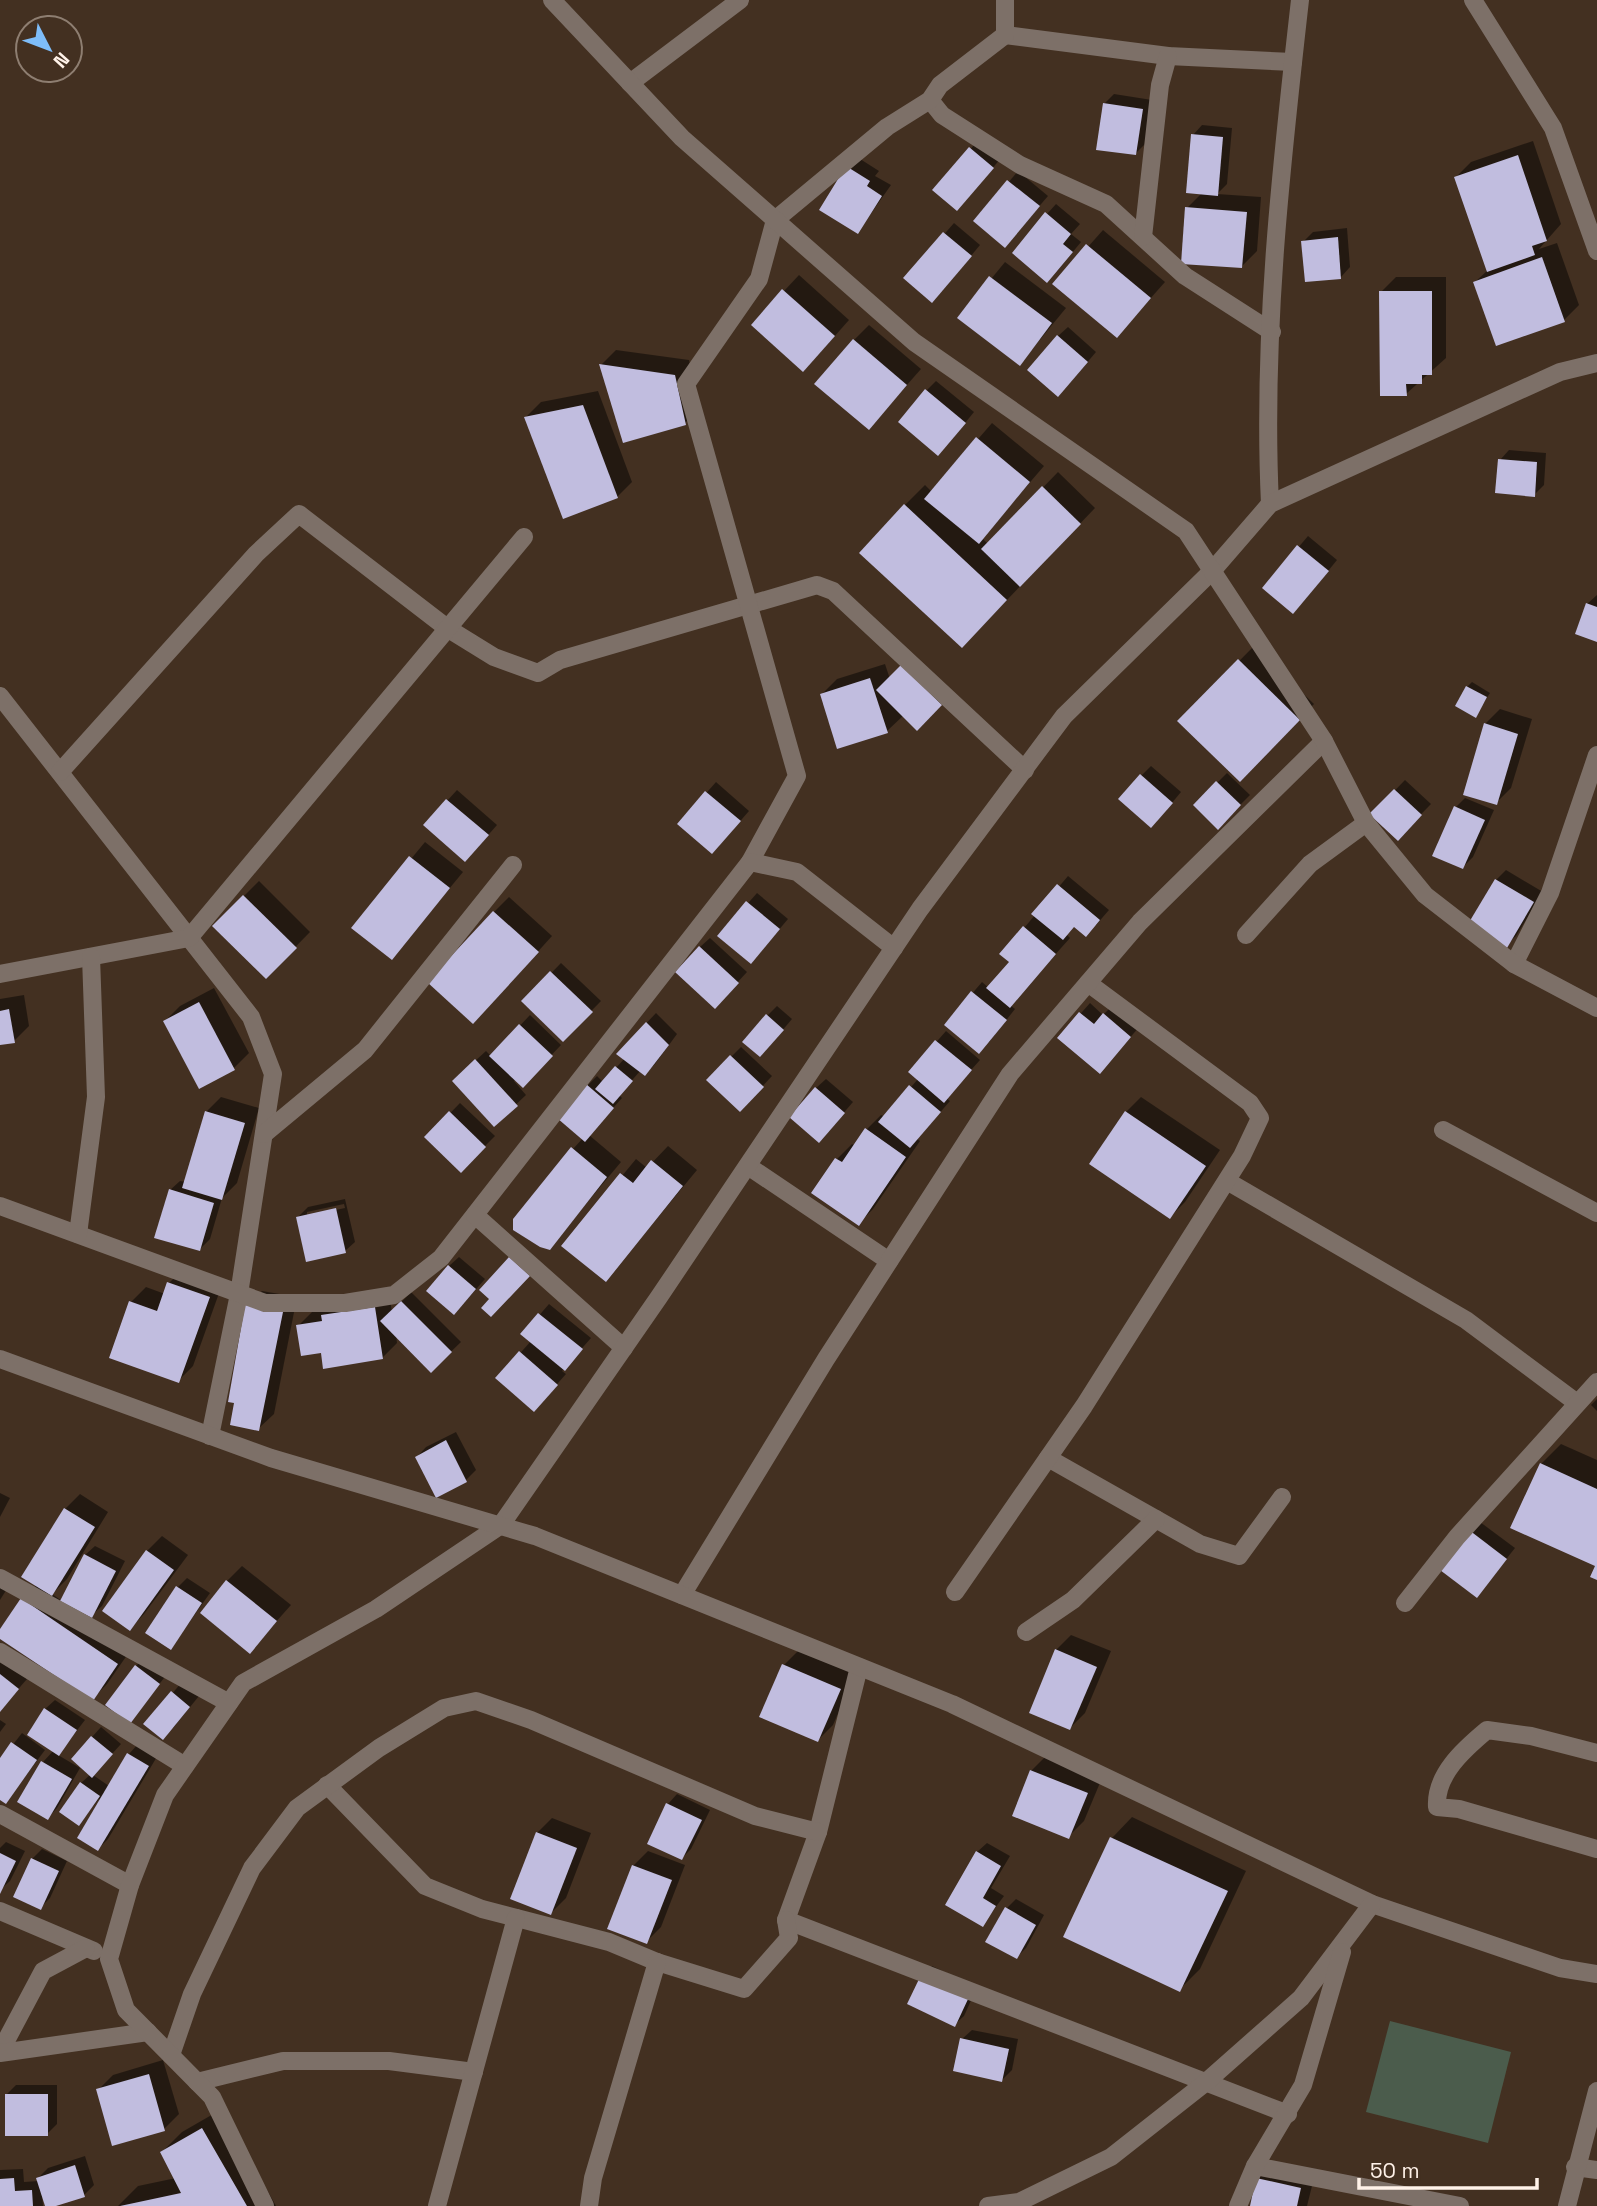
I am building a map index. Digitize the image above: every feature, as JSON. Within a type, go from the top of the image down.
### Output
[{"type":"street","points":[[552,0],[682,138],[914,342],[1186,531],[1324,741],[1366,823],[1425,895],[1514,964],[1597,1008]]},
{"type":"street","points":[[630,83],[740,0]]},
{"type":"street","points":[[1005,0],[1005,35]]},
{"type":"street","points":[[1270,503],[1266,430],[1280,184],[1300,0]]},
{"type":"street","points":[[1473,0],[1553,128],[1597,251]]},
{"type":"street","points":[[0,1206],[265,1303],[345,1303],[394,1295],[441,1258],[750,862],[797,776],[686,384],[759,279],[776,221],[887,127],[930,100],[940,85],[1005,35],[1168,56],[1293,62]]},
{"type":"street","points":[[1143,237],[1160,85],[1168,56]]},
{"type":"street","points":[[930,100],[942,115],[1020,165],[1105,204],[1185,276],[1272,331]]},
{"type":"street","points":[[265,2206],[212,2097],[126,2010],[109,1959],[130,1885],[165,1795],[243,1683],[376,1609],[501,1525],[894,948],[1064,716],[1212,571],[1270,503],[1560,372],[1597,363]]},
{"type":"street","points":[[60,772],[256,554],[299,514],[447,628],[494,657],[538,673],[560,660],[749,602],[817,585],[833,591],[1025,770]]},
{"type":"street","points":[[0,974],[189,938],[524,537]]},
{"type":"street","points":[[0,696],[251,1017],[273,1074],[239,1294],[210,1436]]},
{"type":"street","points":[[682,1595],[889,1261],[1010,1074],[1140,922],[1324,741]]},
{"type":"street","points":[[1514,964],[1550,893],[1597,755]]},
{"type":"street","points":[[1246,935],[1310,864],[1366,823]]},
{"type":"street","points":[[750,862],[797,872],[894,948]]},
{"type":"street","points":[[264,1134],[365,1049],[513,865]]},
{"type":"street","points":[[78,1234],[96,1097],[91,957]]},
{"type":"street","points":[[955,1592],[1048,1458],[1227,1181],[1260,1118],[1250,1103],[1088,983]]},
{"type":"street","points":[[1443,1130],[1597,1213]]},
{"type":"street","points":[[748,1166],[889,1261]]},
{"type":"street","points":[[1227,1181],[1466,1320],[1577,1404]]},
{"type":"street","points":[[475,1214],[624,1348]]},
{"type":"street","points":[[0,1359],[271,1458],[536,1536],[952,1704],[1372,1904],[1560,1968],[1597,1974]]},
{"type":"street","points":[[1405,1603],[1457,1537],[1597,1382]]},
{"type":"street","points":[[1048,1458],[1200,1544],[1239,1556],[1282,1497]]},
{"type":"street","points":[[1026,1632],[1073,1600],[1156,1519]]},
{"type":"street","points":[[0,1578],[229,1703]]},
{"type":"street","points":[[0,1652],[186,1766]]},
{"type":"street","points":[[327,1785],[425,1886],[482,1909],[609,1942],[657,1962],[744,1989],[789,1938],[786,1920],[818,1832],[859,1667]]},
{"type":"street","points":[[171,2056],[192,1994],[252,1868],[297,1808],[379,1748],[444,1708],[476,1701],[531,1720],[755,1816],[818,1832]]},
{"type":"street","points":[[1597,1754],[1531,1736],[1487,1730],[1469,1745],[1450,1769],[1437,1788],[1436,1798],[1437,1807],[1459,1809],[1597,1849]]},
{"type":"street","points":[[0,1814],[130,1885]]},
{"type":"street","points":[[988,2206],[1019,2202],[1111,2157],[1205,2083],[1301,1998],[1372,1904]]},
{"type":"street","points":[[0,1911],[109,1959]]},
{"type":"street","points":[[437,2206],[516,1918]]},
{"type":"street","points":[[786,1920],[1288,2114]]},
{"type":"street","points":[[1238,2206],[1255,2166],[1303,2085],[1345,1940]]},
{"type":"street","points":[[0,2053],[43,1971],[86,1948]]},
{"type":"street","points":[[589,2206],[593,2178],[657,1962]]},
{"type":"street","points":[[0,2053],[148,2032]]},
{"type":"street","points":[[197,2082],[283,2061],[389,2061],[474,2072]]},
{"type":"street","points":[[1567,2206],[1597,2091]]},
{"type":"street","points":[[1255,2166],[1460,2206]]},
{"type":"street","points":[[1576,2167],[1597,2170]]},
{"type":"green space","points":[[1390,2021],[1511,2052],[1488,2143],[1366,2112]]},
{"type":"building","points":[[1103,103],[1143,109],[1136,155],[1096,150]]},
{"type":"building","points":[[1191,134],[1223,137],[1218,196],[1186,193]]},
{"type":"building","points":[[969,147],[994,168],[957,211],[932,190]]},
{"type":"building","points":[[1518,155],[1547,241],[1532,246],[1535,255],[1487,272],[1454,177]]},
{"type":"building","points":[[846,166],[870,181],[867,186],[882,196],[858,234],[819,210]]},
{"type":"building","points":[[1007,180],[1040,206],[1005,248],[973,221]]},
{"type":"building","points":[[1185,207],[1247,212],[1242,268],[1181,264]]},
{"type":"building","points":[[1045,212],[1071,234],[1063,244],[1073,252],[1047,283],[1012,253]]},
{"type":"building","points":[[943,232],[972,256],[932,303],[903,278]]},
{"type":"building","points":[[1338,237],[1341,279],[1305,282],[1301,241]]},
{"type":"building","points":[[1086,244],[1151,298],[1117,338],[1052,284]]},
{"type":"building","points":[[1542,257],[1565,322],[1496,346],[1473,282]]},
{"type":"building","points":[[989,276],[1052,323],[1020,366],[957,318]]},
{"type":"building","points":[[782,289],[835,336],[803,372],[751,325]]},
{"type":"building","points":[[1379,291],[1432,291],[1432,375],[1422,375],[1422,384],[1406,384],[1407,396],[1380,396]]},
{"type":"building","points":[[1057,335],[1088,362],[1058,397],[1027,370]]},
{"type":"building","points":[[853,339],[907,385],[869,430],[814,384]]},
{"type":"building","points":[[599,364],[675,375],[686,425],[623,443]]},
{"type":"building","points":[[925,389],[966,423],[938,456],[898,422]]},
{"type":"building","points":[[583,405],[618,498],[563,519],[524,417]]},
{"type":"building","points":[[976,437],[1030,482],[979,544],[924,499]]},
{"type":"building","points":[[1498,459],[1537,462],[1535,497],[1495,493]]},
{"type":"building","points":[[1042,486],[1081,524],[1020,587],[981,549]]},
{"type":"building","points":[[904,504],[1007,600],[962,648],[859,553]]},
{"type":"building","points":[[1297,545],[1329,571],[1293,614],[1262,588]]},
{"type":"building","points":[[1586,603],[1597,607],[1597,642],[1575,634]]},
{"type":"building","points":[[1238,659],[1300,720],[1240,782],[1177,721]]},
{"type":"building","points":[[901,665],[942,705],[917,731],[876,690]]},
{"type":"building","points":[[870,678],[888,733],[837,749],[820,694]]},
{"type":"building","points":[[1466,686],[1487,697],[1476,718],[1455,706]]},
{"type":"building","points":[[1484,723],[1518,734],[1497,805],[1463,795]]},
{"type":"building","points":[[1140,774],[1173,803],[1151,828],[1118,799]]},
{"type":"building","points":[[1216,781],[1241,805],[1218,830],[1193,805]]},
{"type":"building","points":[[1394,789],[1422,815],[1398,841],[1369,814]]},
{"type":"building","points":[[705,791],[741,821],[712,854],[677,824]]},
{"type":"building","points":[[446,799],[489,835],[465,862],[423,825]]},
{"type":"building","points":[[1454,806],[1485,820],[1463,869],[1432,856]]},
{"type":"building","points":[[409,856],[450,888],[392,960],[351,928]]},
{"type":"building","points":[[1495,879],[1534,902],[1507,948],[1468,924]]},
{"type":"building","points":[[1057,884],[1100,920],[1086,937],[1074,927],[1063,940],[1031,914]]},
{"type":"building","points":[[243,895],[297,948],[266,979],[212,926]]},
{"type":"building","points":[[746,901],[780,929],[751,964],[717,936]]},
{"type":"building","points":[[493,911],[539,952],[473,1024],[427,982]]},
{"type":"building","points":[[1023,926],[1056,954],[1010,1008],[986,988],[1009,962],[999,954]]},
{"type":"building","points":[[699,946],[739,983],[715,1009],[675,972]]},
{"type":"building","points":[[550,971],[593,1012],[563,1042],[521,1001]]},
{"type":"building","points":[[971,991],[1007,1020],[979,1054],[944,1025]]},
{"type":"building","points":[[199,1002],[235,1070],[199,1089],[163,1021]]},
{"type":"building","points":[[9,1009],[15,1043],[0,1045],[0,1011]]},
{"type":"building","points":[[1079,1012],[1094,1024],[1103,1013],[1131,1037],[1100,1074],[1057,1038]]},
{"type":"building","points":[[766,1014],[784,1030],[760,1057],[742,1042]]},
{"type":"building","points":[[646,1022],[669,1045],[645,1076],[616,1054]]},
{"type":"building","points":[[519,1024],[553,1056],[523,1088],[489,1056]]},
{"type":"building","points":[[935,1040],[972,1070],[944,1103],[908,1072]]},
{"type":"building","points":[[730,1055],[764,1087],[740,1112],[706,1080]]},
{"type":"building","points":[[475,1059],[518,1106],[494,1127],[452,1081]]},
{"type":"building","points":[[615,1066],[633,1081],[613,1104],[595,1089]]},
{"type":"building","points":[[586,1084],[614,1108],[585,1142],[557,1118]]},
{"type":"building","points":[[909,1085],[941,1112],[910,1148],[878,1122]]},
{"type":"building","points":[[815,1087],[845,1113],[819,1143],[789,1117]]},
{"type":"building","points":[[205,1111],[245,1123],[222,1200],[182,1188]]},
{"type":"building","points":[[449,1111],[486,1147],[461,1173],[424,1137]]},
{"type":"building","points":[[1125,1111],[1206,1166],[1170,1219],[1089,1164]]},
{"type":"building","points":[[865,1128],[906,1157],[859,1226],[811,1193],[835,1158],[842,1162]]},
{"type":"building","points":[[571,1147],[607,1177],[550,1250],[540,1247],[513,1230],[513,1219]]},
{"type":"building","points":[[651,1160],[683,1186],[606,1282],[561,1246],[620,1173],[633,1183]]},
{"type":"building","points":[[169,1189],[214,1203],[200,1251],[154,1238]]},
{"type":"building","points":[[336,1208],[346,1253],[306,1262],[296,1217]]},
{"type":"building","points":[[509,1257],[530,1276],[491,1317],[481,1308],[489,1299],[479,1290]]},
{"type":"building","points":[[448,1265],[476,1289],[454,1315],[426,1291]]},
{"type":"building","points":[[167,1282],[210,1297],[179,1383],[109,1358],[129,1301],[157,1311]]},
{"type":"building","points":[[401,1301],[452,1352],[431,1373],[380,1321]]},
{"type":"building","points":[[245,1305],[283,1312],[259,1431],[230,1425],[234,1403],[228,1402]]},
{"type":"building","points":[[375,1307],[383,1359],[323,1369],[321,1353],[301,1356],[296,1325],[322,1321],[321,1315]]},
{"type":"building","points":[[538,1313],[583,1349],[565,1371],[520,1334]]},
{"type":"building","points":[[519,1351],[558,1385],[534,1412],[495,1378]]},
{"type":"building","points":[[446,1440],[467,1482],[436,1498],[415,1457]]},
{"type":"building","points":[[1540,1463],[1597,1489],[1597,1580],[1590,1577],[1595,1566],[1510,1528]]},
{"type":"building","points":[[64,1508],[95,1527],[52,1596],[21,1577]]},
{"type":"building","points":[[1469,1530],[1507,1559],[1477,1598],[1440,1570]]},
{"type":"building","points":[[146,1550],[174,1570],[130,1631],[102,1611]]},
{"type":"building","points":[[84,1554],[116,1571],[92,1618],[60,1601]]},
{"type":"building","points":[[226,1580],[277,1621],[250,1654],[200,1613]]},
{"type":"building","points":[[176,1586],[202,1603],[171,1650],[145,1633]]},
{"type":"building","points":[[21,1598],[118,1664],[93,1701],[0,1639],[0,1629]]},
{"type":"building","points":[[1055,1649],[1097,1667],[1070,1730],[1029,1713]]},
{"type":"building","points":[[782,1664],[841,1689],[818,1742],[759,1717]]},
{"type":"building","points":[[135,1665],[160,1684],[130,1724],[105,1705]]},
{"type":"building","points":[[0,1674],[19,1689],[0,1712]]},
{"type":"building","points":[[171,1691],[190,1707],[163,1740],[143,1724]]},
{"type":"building","points":[[44,1708],[77,1730],[59,1756],[27,1735]]},
{"type":"building","points":[[91,1736],[113,1754],[92,1778],[71,1759]]},
{"type":"building","points":[[11,1742],[37,1760],[6,1804],[0,1800],[0,1758]]},
{"type":"building","points":[[127,1753],[149,1766],[98,1851],[77,1838]]},
{"type":"building","points":[[41,1761],[72,1779],[48,1820],[17,1802]]},
{"type":"building","points":[[1030,1770],[1088,1793],[1069,1839],[1012,1816]]},
{"type":"building","points":[[80,1782],[100,1796],[79,1826],[59,1812]]},
{"type":"building","points":[[666,1803],[702,1820],[682,1860],[647,1844]]},
{"type":"building","points":[[536,1832],[577,1848],[551,1915],[510,1899]]},
{"type":"building","points":[[1110,1837],[1228,1891],[1180,1992],[1063,1937]]},
{"type":"building","points":[[976,1851],[1001,1866],[983,1898],[996,1906],[983,1927],[945,1905]]},
{"type":"building","points":[[0,1853],[16,1861],[0,1894]]},
{"type":"building","points":[[31,1858],[59,1871],[41,1910],[13,1897]]},
{"type":"building","points":[[632,1865],[672,1880],[647,1944],[607,1929]]},
{"type":"building","points":[[1005,1907],[1036,1925],[1017,1959],[985,1942]]},
{"type":"building","points":[[921,1975],[969,1997],[955,2027],[907,2004]]},
{"type":"building","points":[[960,2038],[1009,2049],[1002,2082],[953,2071]]},
{"type":"building","points":[[149,2074],[165,2131],[112,2146],[96,2089]]},
{"type":"building","points":[[5,2094],[48,2094],[48,2136],[5,2136]]},
{"type":"building","points":[[202,2128],[247,2206],[120,2206],[181,2193],[160,2152]]},
{"type":"building","points":[[75,2165],[85,2197],[56,2206],[45,2206],[36,2178]]},
{"type":"building","points":[[14,2178],[15,2191],[32,2190],[33,2206],[0,2206],[0,2179]]},
{"type":"building","points":[[1256,2178],[1301,2188],[1297,2206],[1250,2206]]}]
